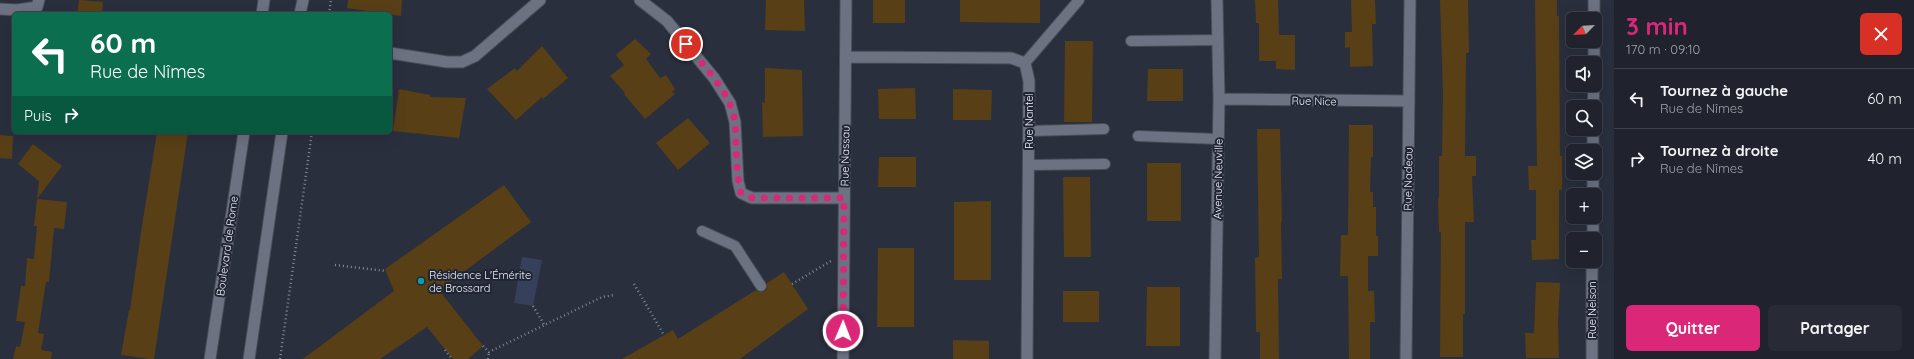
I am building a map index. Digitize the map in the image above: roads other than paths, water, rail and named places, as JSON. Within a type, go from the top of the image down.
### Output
[{"type":"street","points":[[262,12],[264,0]]},
{"type":"street","points":[[300,12],[303,0]]},
{"type":"street","points":[[392,53],[448,62],[468,60],[481,51],[540,0]]},
{"type":"street","points":[[640,0],[667,21],[714,78],[730,103],[735,122],[738,181],[741,193],[752,198],[844,198]]},
{"type":"street","name":"Rue Nassau","points":[[843,359],[846,0]]},
{"type":"street","name":"Avenue Neuville","points":[[1215,359],[1219,100],[1217,0]]},
{"type":"street","name":"Rue Nadeau","points":[[1406,359],[1410,0]]},
{"type":"street","points":[[1594,0],[1594,12]]},
{"type":"street","points":[[0,9],[17,10],[38,3]]},
{"type":"street","points":[[846,57],[1011,58],[1025,63]]},
{"type":"street","name":"Rue Nantel","points":[[1025,63],[1029,81],[1027,359]]},
{"type":"street","name":"Rue Nice","points":[[1219,100],[1409,101]]},
{"type":"street","name":"Boulevard de Rome","points":[[210,359],[244,134]]},
{"type":"street","points":[[249,359],[282,134]]},
{"type":"street","name":"Rue Nelson","points":[[1592,268],[1592,359]]},
{"type":"lane","points":[[1025,63],[1079,0]]},
{"type":"lane","points":[[1131,41],[1218,40]]},
{"type":"lane","points":[[1029,131],[1104,129]]},
{"type":"lane","points":[[1138,136],[1218,139]]},
{"type":"lane","points":[[1029,165],[1105,164]]},
{"type":"lane","points":[[702,232],[735,246],[761,286]]},
{"type":"place","name":"Résidence L'Émérite de Brossard","points":[[421,281]]}]
